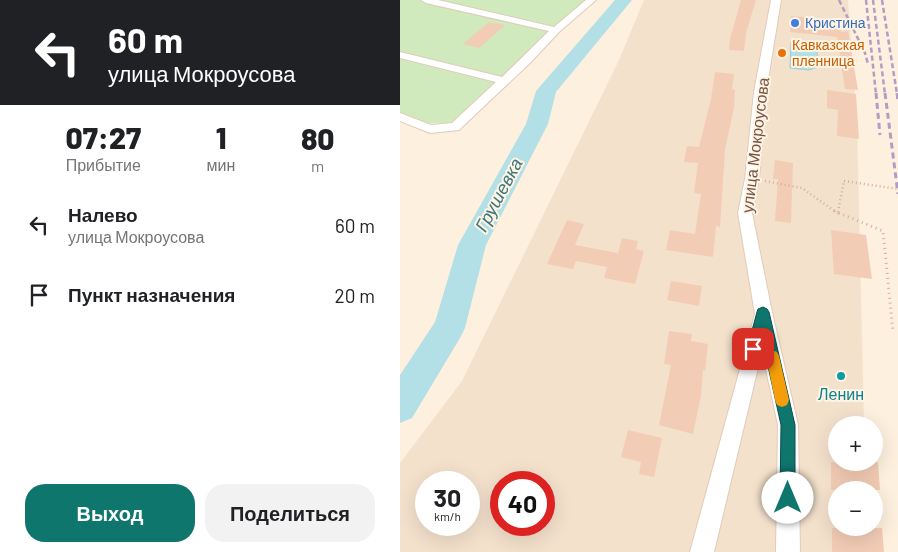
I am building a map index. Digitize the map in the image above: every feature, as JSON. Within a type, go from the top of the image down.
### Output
[{"type":"street","points":[[426,0],[556,30]]},
{"type":"street","points":[[400,117],[430,129],[455,127],[556,30],[591,0]]},
{"type":"street","name":"улица Мокроусова","points":[[702,552],[763,312],[745,213],[752,178],[760,92],[776,0]]},
{"type":"street","points":[[400,55],[504,80]]},
{"type":"street","points":[[763,312],[788,425],[788,552]]},
{"type":"path","points":[[752,178],[802,188],[838,214],[883,230],[893,332]]},
{"type":"path","points":[[838,214],[844,181],[898,189]]},
{"type":"shaded area","points":[[644,0],[848,0],[857,121],[864,416],[828,416],[828,471],[836,471],[836,481],[828,481],[828,536],[867,536],[867,552],[400,552],[400,463],[462,381],[619,60]]},
{"type":"green space","points":[[400,0],[585,0],[512,70],[451,123],[427,123],[400,113]]},
{"type":"water","points":[[791,42],[818,45],[818,48],[813,50],[817,51],[818,67],[809,70],[790,68]]},
{"type":"building","points":[[741,0],[756,0],[746,33],[744,51],[729,50],[730,39]]},
{"type":"building","points":[[791,16],[839,20],[841,32],[848,31],[858,90],[845,89],[837,37],[790,32]]},
{"type":"building","points":[[489,22],[505,25],[479,48],[463,44]]},
{"type":"building","points":[[715,72],[734,74],[732,89],[735,90],[734,107],[725,150],[720,227],[716,226],[713,257],[666,250],[670,230],[695,234],[701,194],[694,193],[698,163],[684,162],[687,146],[699,147],[711,99]]},
{"type":"building","points":[[827,90],[856,94],[859,139],[837,136],[838,110],[827,108]]},
{"type":"building","points":[[775,160],[793,163],[791,223],[775,221],[778,179],[773,179]]},
{"type":"building","points":[[567,220],[584,224],[575,245],[618,253],[622,238],[638,241],[636,249],[644,251],[635,284],[604,278],[607,267],[576,261],[573,269],[547,264]]},
{"type":"building","points":[[831,230],[866,235],[872,279],[834,274]]},
{"type":"building","points":[[671,281],[702,286],[699,306],[667,300]]},
{"type":"building","points":[[669,331],[692,334],[691,341],[708,344],[701,396],[693,434],[659,425],[671,365],[664,364]]},
{"type":"building","points":[[628,430],[662,438],[654,477],[639,474],[641,462],[621,457]]},
{"type":"building","points":[[831,471],[879,471],[879,481],[831,481]]},
{"type":"building","points":[[832,536],[883,536],[884,552],[832,552]]},
{"type":"waterway","name":"Грушевка","points":[[400,406],[449,328],[472,245],[537,124],[546,91],[624,0]]},
{"type":"railway","points":[[839,0],[865,53],[868,64]]},
{"type":"railway","points":[[866,0],[876,94]]},
{"type":"railway","points":[[873,0],[885,94]]},
{"type":"railway","points":[[882,0],[897,94]]},
{"type":"railway","points":[[876,93],[880,135]]},
{"type":"railway","points":[[885,93],[898,194]]},
{"type":"railway","points":[[897,93],[898,101]]},
{"type":"slow traffic","points":[[772,356],[782,400]]},
{"type":"place","name":"Кристина","points":[[795,23]]},
{"type":"place","name":"Кавказская пленница","points":[[782,53]]},
{"type":"place","name":"Ленин","points":[[841,376]]},
{"type":"route","points":[[753,349],[763,312],[788,425],[788,498]]}]
